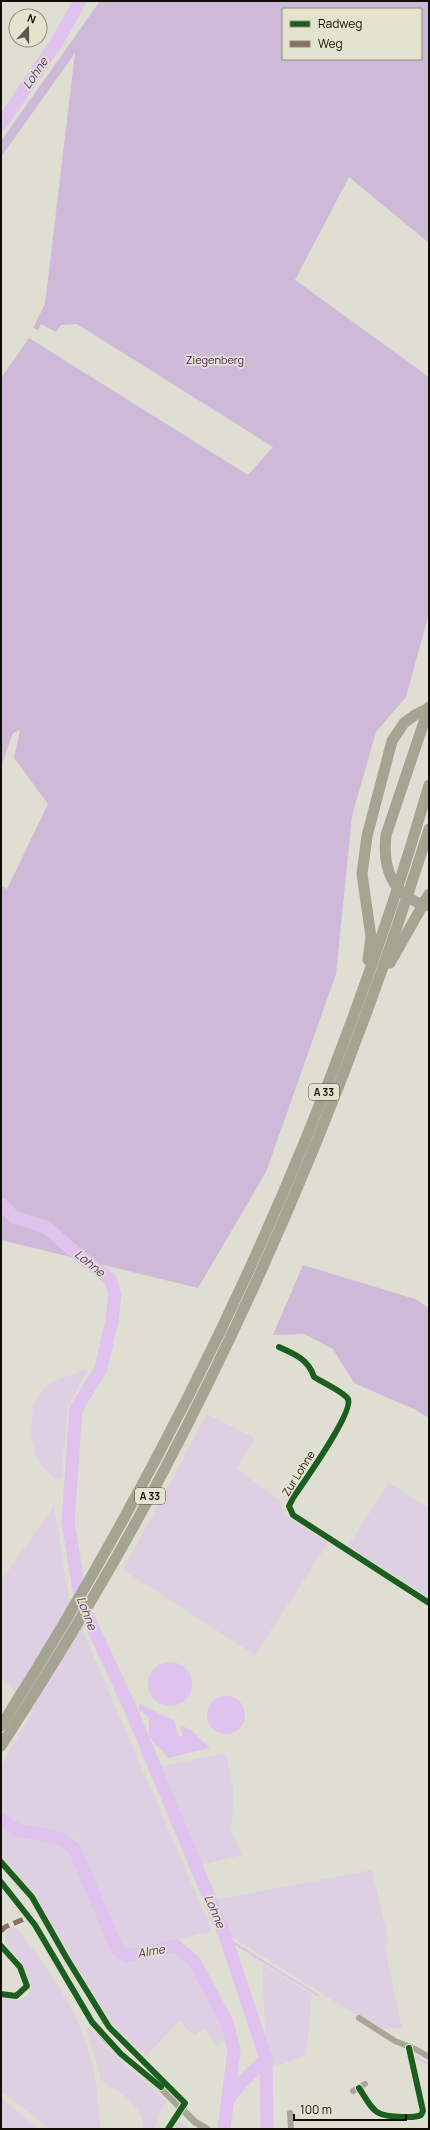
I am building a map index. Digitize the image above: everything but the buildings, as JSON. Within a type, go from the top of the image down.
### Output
[{"type":"highway","points":[[364,987],[371,937],[362,874],[364,852],[389,751],[398,730],[404,723],[415,715],[429,708]]},
{"type":"highway","points":[[429,708],[386,835],[385,860],[391,879],[400,890],[411,900],[429,906]]},
{"type":"highway","name":"A 33","points":[[1,1726],[66,1621],[151,1470],[216,1342],[268,1229],[333,1072],[364,987],[429,785]]},
{"type":"highway","name":"A 33","points":[[1,1746],[76,1626],[161,1476],[226,1346],[278,1234],[332,1108],[378,983],[429,829]]},
{"type":"highway","points":[[378,983],[429,894]]},
{"type":"street","name":"Zur Lohne","points":[[279,1346],[303,1359],[311,1366],[314,1378],[343,1394],[348,1399],[349,1407],[333,1437],[293,1498],[289,1506],[293,1515],[429,1603]]},
{"type":"street","points":[[1,1882],[35,1925],[92,2022],[105,2038],[120,2054],[160,2086],[195,2122],[207,2129]]},
{"type":"street","points":[[359,2018],[409,2048],[415,2048],[429,2057]]},
{"type":"street","points":[[359,2088],[378,2114],[384,2116],[416,2118],[421,2115],[423,2111],[409,2048]]},
{"type":"street","points":[[353,2091],[365,2084]]},
{"type":"street","points":[[290,2113],[291,2129]]},
{"type":"shaded area","points":[[88,1368],[68,1407],[61,1478],[55,1479],[38,1462],[31,1436],[33,1404],[48,1384]]},
{"type":"shaded area","points":[[207,1414],[255,1438],[237,1469],[280,1500],[284,1514],[328,1543],[255,1655],[123,1570]]},
{"type":"shaded area","points":[[389,1483],[429,1508],[429,1598],[348,1546]]},
{"type":"shaded area","points":[[54,1506],[69,1599],[212,1931],[129,1951],[122,1947],[77,1840],[61,1832],[19,1825],[1,1813],[1,1766],[33,1711],[1,1677],[1,1581]]},
{"type":"shaded area","points":[[166,1662],[174,1662],[179,1663],[186,1668],[191,1675],[191,1693],[186,1700],[179,1705],[166,1706],[158,1703],[151,1696],[148,1688],[148,1680],[151,1672],[158,1665]]},
{"type":"shaded area","points":[[222,1696],[230,1696],[240,1701],[244,1708],[244,1722],[240,1729],[230,1734],[222,1734],[212,1729],[210,1726],[207,1719],[207,1711],[212,1701],[215,1699]]},
{"type":"shaded area","points":[[139,1703],[174,1721],[179,1737],[183,1736],[180,1725],[191,1730],[210,1748],[168,1758],[149,1736],[149,1717],[139,1710]]},
{"type":"shaded area","points":[[226,1753],[234,1793],[231,1830],[242,1855],[202,1865],[161,1766]]},
{"type":"shaded area","points":[[1,1825],[16,1835],[58,1842],[73,1850],[116,1953],[126,1959],[174,1951],[192,1964],[222,2025],[225,2041],[216,2045],[205,2027],[195,2036],[179,2021],[146,2056],[112,2024],[34,1896],[1,1857]]},
{"type":"shaded area","points":[[372,1870],[389,1943],[384,1944],[402,2028],[379,2029],[227,1934],[214,1900]]},
{"type":"shaded area","points":[[11,1927],[17,1928],[51,1974],[78,2023],[93,2068],[101,2129],[50,2129],[1,2091],[1,1998],[16,2000],[28,1996],[29,1985],[27,1975],[6,1943],[5,1935]]},
{"type":"shaded area","points":[[262,1964],[312,1994],[306,2055],[283,2064],[271,2065],[265,2033]]},
{"type":"shaded area","points":[[89,2027],[100,2042],[167,2102],[159,2113],[155,2129],[143,2129],[142,2120],[135,2106],[101,2080],[86,2028]]},
{"type":"shaded area","points":[[1,2098],[40,2129],[1,2129]]},
{"type":"shaded area","points":[[179,2121],[189,2129],[173,2129]]},
{"type":"green space","name":"Ziegenberg","points":[[100,1],[429,1],[429,243],[349,177],[295,280],[429,377],[429,613],[406,697],[376,732],[352,816],[336,974],[266,1172],[198,1288],[1,1240],[1,886],[7,889],[48,804],[14,758],[20,730],[13,733],[1,766],[1,378],[29,338],[248,475],[273,447],[77,324],[61,325],[56,332],[41,324],[38,330],[33,328],[45,304],[75,53],[1,157],[1,141]]},
{"type":"green space","points":[[303,1265],[415,1299],[429,1308],[429,1418],[416,1410],[354,1383],[333,1349],[304,1334],[273,1335]]},
{"type":"waterway","name":"Lohne","points":[[1,124],[58,40],[80,1]]},
{"type":"waterway","name":"Lohne","points":[[1,1204],[14,1217],[46,1227],[78,1255],[110,1279],[115,1294],[112,1320],[101,1369],[76,1409],[68,1522],[81,1602],[131,1710],[226,1938],[266,2059],[267,2129]]},
{"type":"waterway","name":"Alme","points":[[1,1819],[17,1830],[59,1838],[74,1848],[118,1951],[127,1956],[176,1946],[194,1961],[227,2022],[234,2051],[224,2129]]},
{"type":"waterway","points":[[226,1938],[319,1996]]},
{"type":"waterway","points":[[416,2057],[429,2065]]},
{"type":"waterway","name":"Lohne","points":[[229,2098],[242,2082],[266,2059]]},
{"type":"marked path","points":[[1,1931],[5,1927],[29,1917]]},
{"type":"cycle path","points":[[279,1347],[301,1358],[309,1366],[314,1377],[338,1390],[348,1399],[348,1406],[336,1432],[289,1506],[293,1515],[429,1603]]},
{"type":"cycle path","points":[[1,1862],[32,1897],[66,1957],[109,2027],[185,2103],[168,2129]]},
{"type":"cycle path","points":[[1,1882],[35,1925],[92,2022],[121,2054],[161,2087]]},
{"type":"cycle path","points":[[1,1946],[20,1967],[27,1986],[16,1996],[1,1994]]},
{"type":"cycle path","points":[[359,2088],[375,2111],[385,2115],[402,2117],[414,2117],[421,2115],[423,2111],[409,2048]]}]
